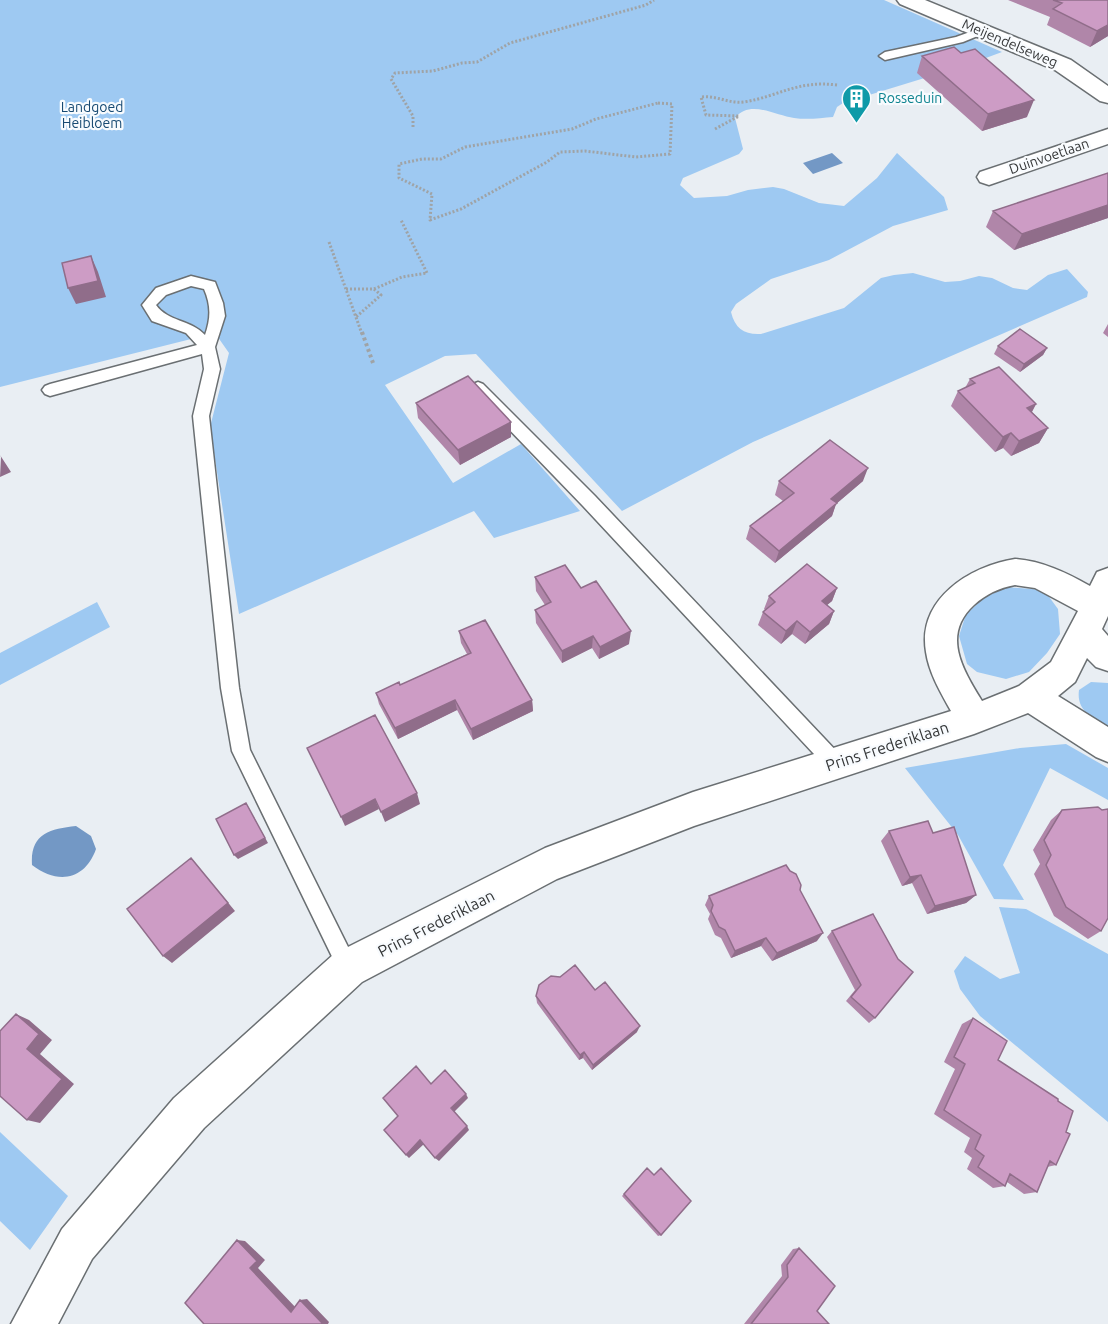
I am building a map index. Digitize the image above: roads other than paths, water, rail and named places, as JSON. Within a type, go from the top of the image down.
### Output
[{"type":"street","name":"Meijendelseweg","points":[[907,0],[1063,65],[1108,96]]},
{"type":"street","name":"Duinvoetlaan","points":[[989,177],[1108,136]]},
{"type":"street","points":[[974,719],[948,668],[941,645],[944,621],[955,604],[984,580],[1023,572],[1048,578],[1096,606],[1108,657]]},
{"type":"street","name":"Prins Frederiklaan","points":[[34,1324],[77,1244],[189,1113],[348,968],[545,866],[693,809],[974,719],[1031,698],[1063,672],[1096,606]]},
{"type":"street","points":[[1031,698],[1108,747]]},
{"type":"lane","points":[[885,56],[959,40],[981,31]]},
{"type":"lane","points":[[208,347],[191,329],[157,317],[149,305],[153,297],[170,287],[191,281],[210,285],[216,298],[219,318],[208,347],[212,369],[201,416],[230,688],[241,751],[348,968]]},
{"type":"lane","points":[[50,390],[208,347]]},
{"type":"lane","points":[[477,387],[589,501],[835,763]]},
{"type":"place","name":"Rosseduin","points":[[857,124]]},
{"type":"park label","name":"Landgoed Heibloem","points":[[92,116]]}]
